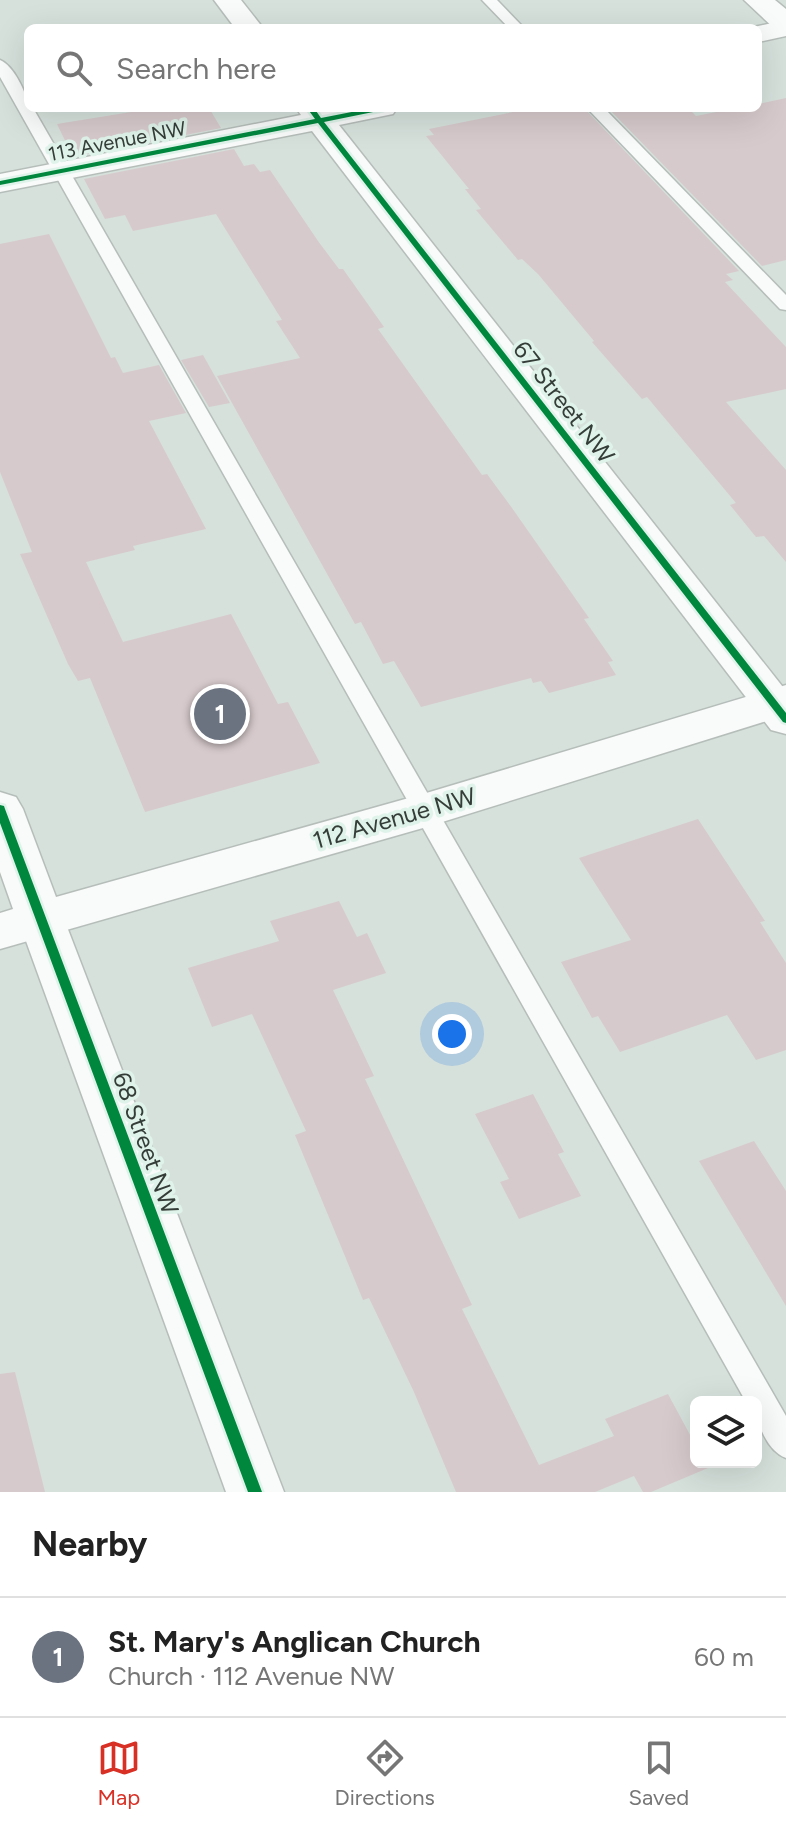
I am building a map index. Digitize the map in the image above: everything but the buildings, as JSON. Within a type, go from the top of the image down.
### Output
[{"type":"main road","points":[[758,0],[786,26]]},
{"type":"main road","name":"112 Avenue NW","points":[[20,925],[782,708]]},
{"type":"main road","name":"68 Street NW","points":[[0,809],[20,925]]},
{"type":"street","points":[[227,0],[246,24]]},
{"type":"street","points":[[762,33],[786,26]]},
{"type":"street","name":"113 Avenue NW","points":[[0,183],[315,114],[338,112]]},
{"type":"street","name":"67 Street NW","points":[[315,114],[782,708]]},
{"type":"street","name":"68 Street NW","points":[[20,925],[255,1492]]},
{"type":"lane","points":[[489,0],[513,24]]},
{"type":"lane","points":[[0,64],[24,105]]},
{"type":"lane","points":[[28,112],[786,1444]]},
{"type":"lane","points":[[599,112],[786,305]]},
{"type":"cycle path","points":[[313,112],[786,720]]},
{"type":"cycle path","points":[[0,183],[363,112]]},
{"type":"cycle path","points":[[0,809],[255,1492]]},
{"type":"place","name":"St. Mary's Anglican Church","points":[[220,714]]}]
